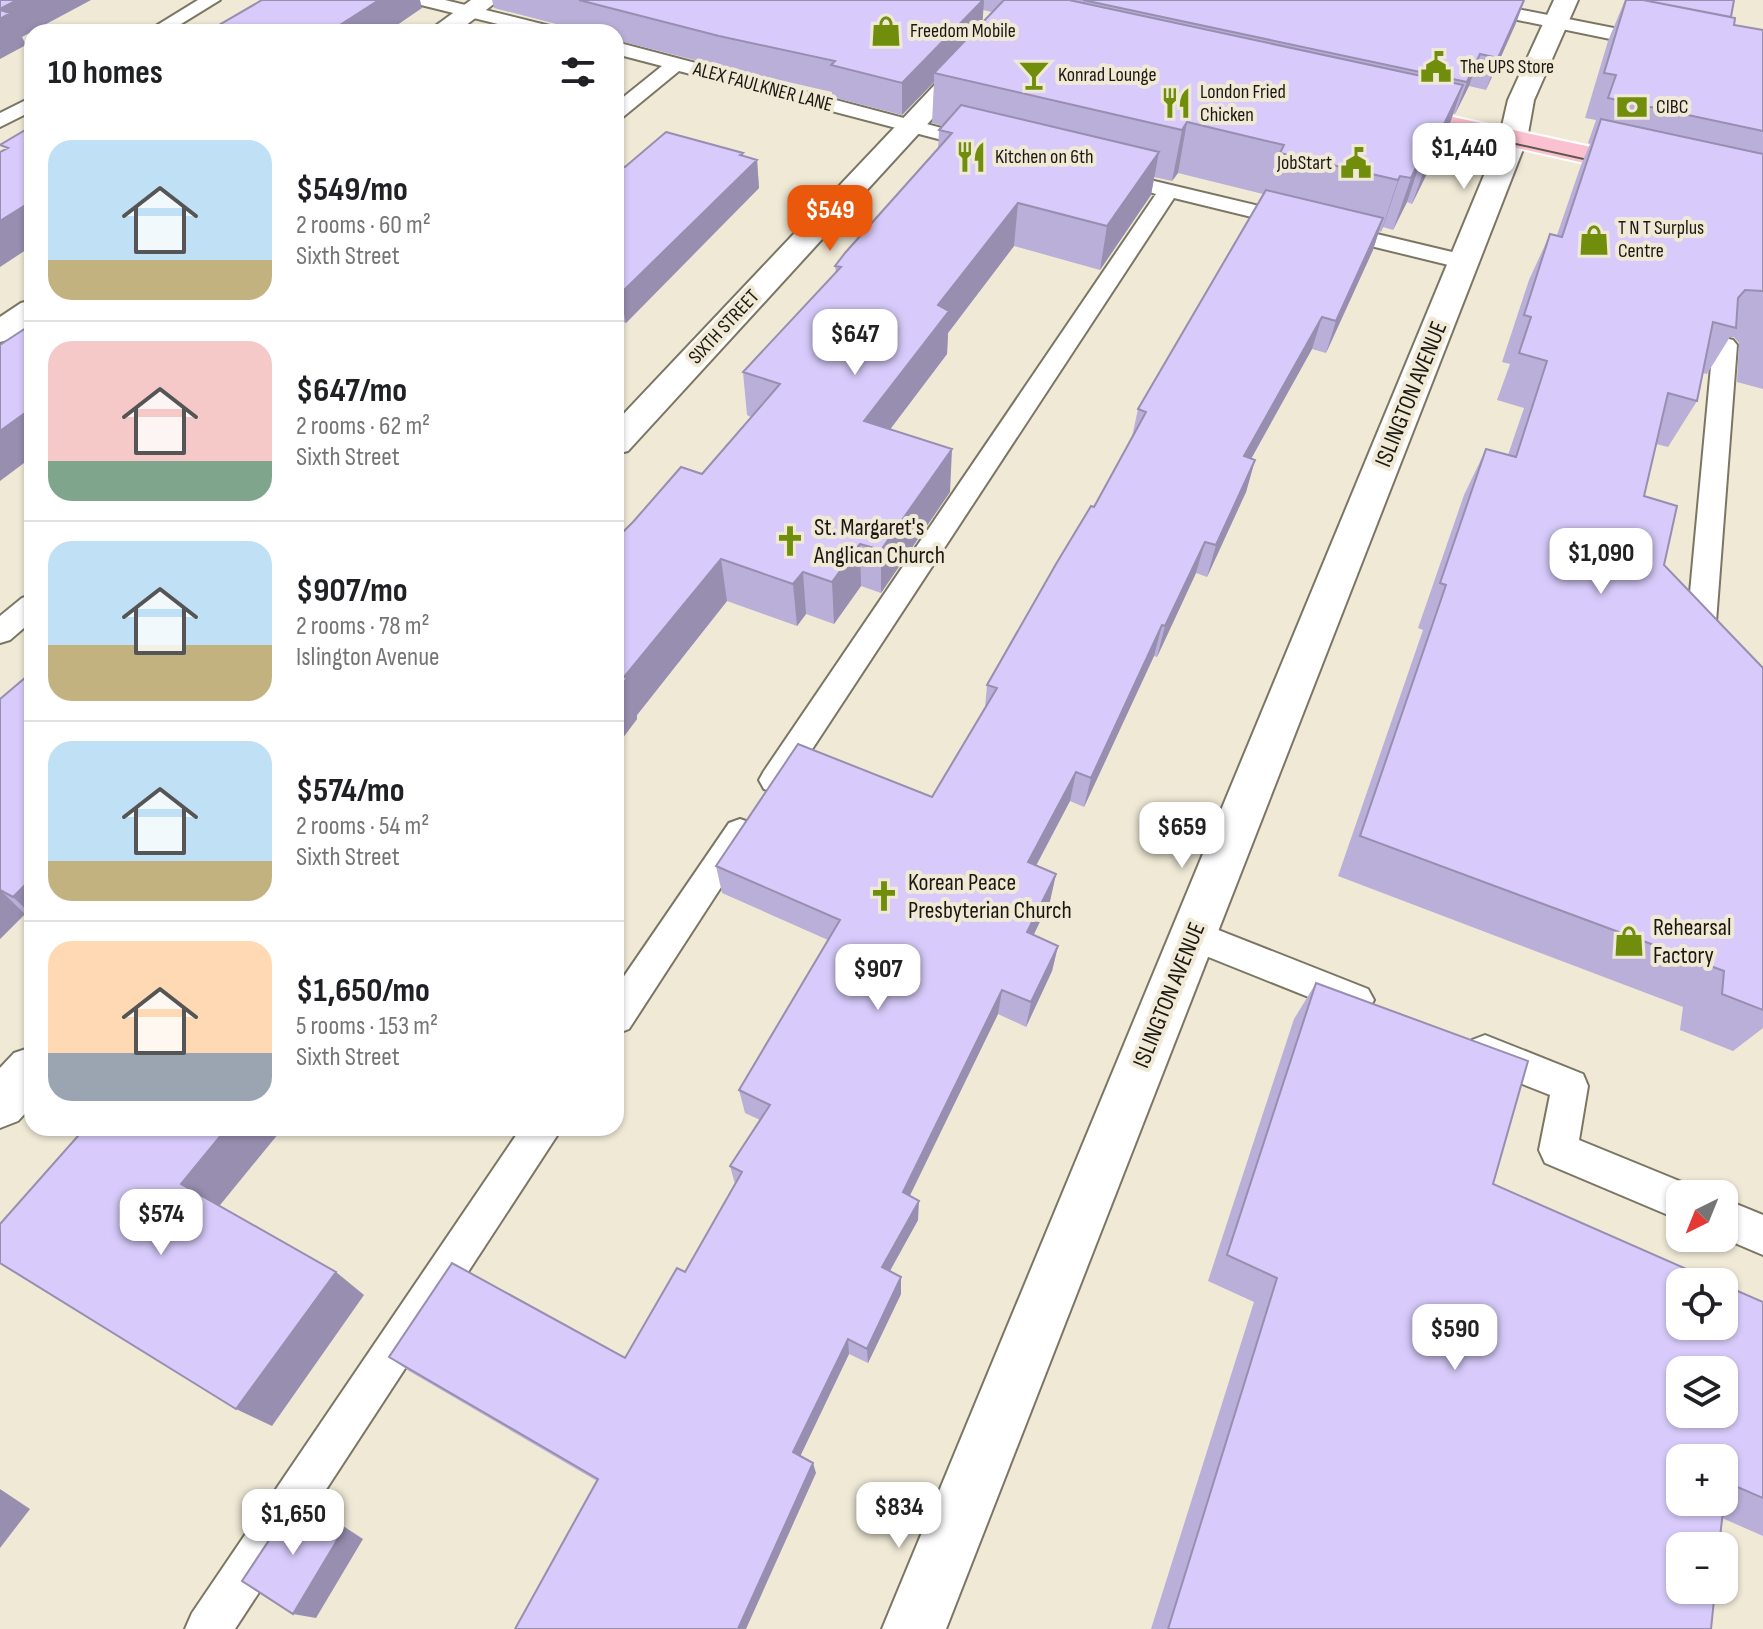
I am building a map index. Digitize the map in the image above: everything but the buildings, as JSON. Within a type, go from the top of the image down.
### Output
[{"type":"main road","name":"SIXTH STREET","points":[[624,434],[910,127],[991,22],[1029,0]]},
{"type":"main road","points":[[452,24],[478,6]]},
{"type":"main road","name":"ISLINGTON AVENUE","points":[[914,1629],[1465,262],[1513,139],[1521,100],[1562,11]]},
{"type":"main road","points":[[991,22],[1036,32]]},
{"type":"main road","points":[[1367,106],[1675,175]]},
{"type":"main road","points":[[0,332],[24,316]]},
{"type":"main road","points":[[0,1104],[24,1078]]},
{"type":"lane","points":[[169,24],[211,0]]},
{"type":"lane","points":[[423,0],[478,6],[529,24]]},
{"type":"lane","points":[[1445,0],[1562,11],[1675,46]]},
{"type":"lane","name":"ALEX FAULKNER LANE","points":[[624,50],[1001,149]]},
{"type":"lane","points":[[624,106],[677,63]]},
{"type":"lane","points":[[0,121],[24,108]]},
{"type":"lane","points":[[1123,179],[1465,262]]},
{"type":"lane","points":[[624,1006],[1168,191]]},
{"type":"lane","points":[[1725,345],[1701,625],[1763,689]]},
{"type":"lane","points":[[0,632],[24,612]]},
{"type":"lane","points":[[1193,935],[1382,1010]]},
{"type":"lane","points":[[1454,1039],[1570,1086],[1558,1150],[1666,1195]]},
{"type":"lane","points":[[208,1629],[538,1136]]},
{"type":"lane","points":[[1738,1225],[1763,1235]]},
{"type":"tram line","points":[[1426,124],[1606,164]]},
{"type":"place","name":"Freedom Mobile","points":[[886,31]]},
{"type":"place","name":"The UPS Store","points":[[1436,67]]},
{"type":"place","name":"Konrad Lounge","points":[[1034,75]]},
{"type":"place","name":"London Fried Chicken","points":[[1176,103]]},
{"type":"place","name":"CIBC","points":[[1632,107]]},
{"type":"place","name":"Kitchen on 6th","points":[[971,157]]},
{"type":"place","name":"JobStart","points":[[1356,163]]},
{"type":"place","name":"T N T Surplus Centre","points":[[1594,240]]},
{"type":"place","name":"St. Margaret's Anglican Church","points":[[790,541]]},
{"type":"place","name":"Korean Peace Presbyterian Church","points":[[884,896]]},
{"type":"place","name":"Rehearsal Factory","points":[[1629,941]]}]
